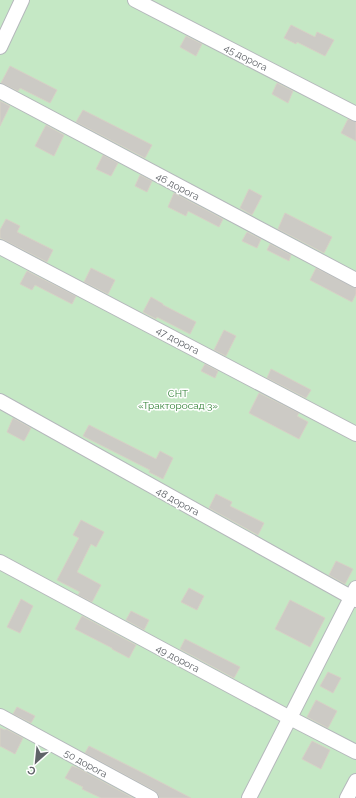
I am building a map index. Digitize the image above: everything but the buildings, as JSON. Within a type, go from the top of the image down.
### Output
[{"type":"street","points":[[0,47],[22,0]]},
{"type":"street","name":"45 дорога","points":[[135,0],[356,114]]},
{"type":"street","name":"46 дорога","points":[[0,91],[356,280]]},
{"type":"street","name":"47 дорога","points":[[0,247],[356,434]]},
{"type":"street","name":"48 дорога","points":[[0,401],[354,595]]},
{"type":"street","name":"49 дорога","points":[[0,562],[356,752]]},
{"type":"street","points":[[249,798],[354,595]]},
{"type":"street","name":"50 дорога","points":[[0,716],[151,798]]},
{"type":"street","points":[[348,798],[356,781]]},
{"type":"green space","name":"СНТ «Тракторосад 3»","points":[[0,0],[356,0],[356,798],[0,798]]}]
